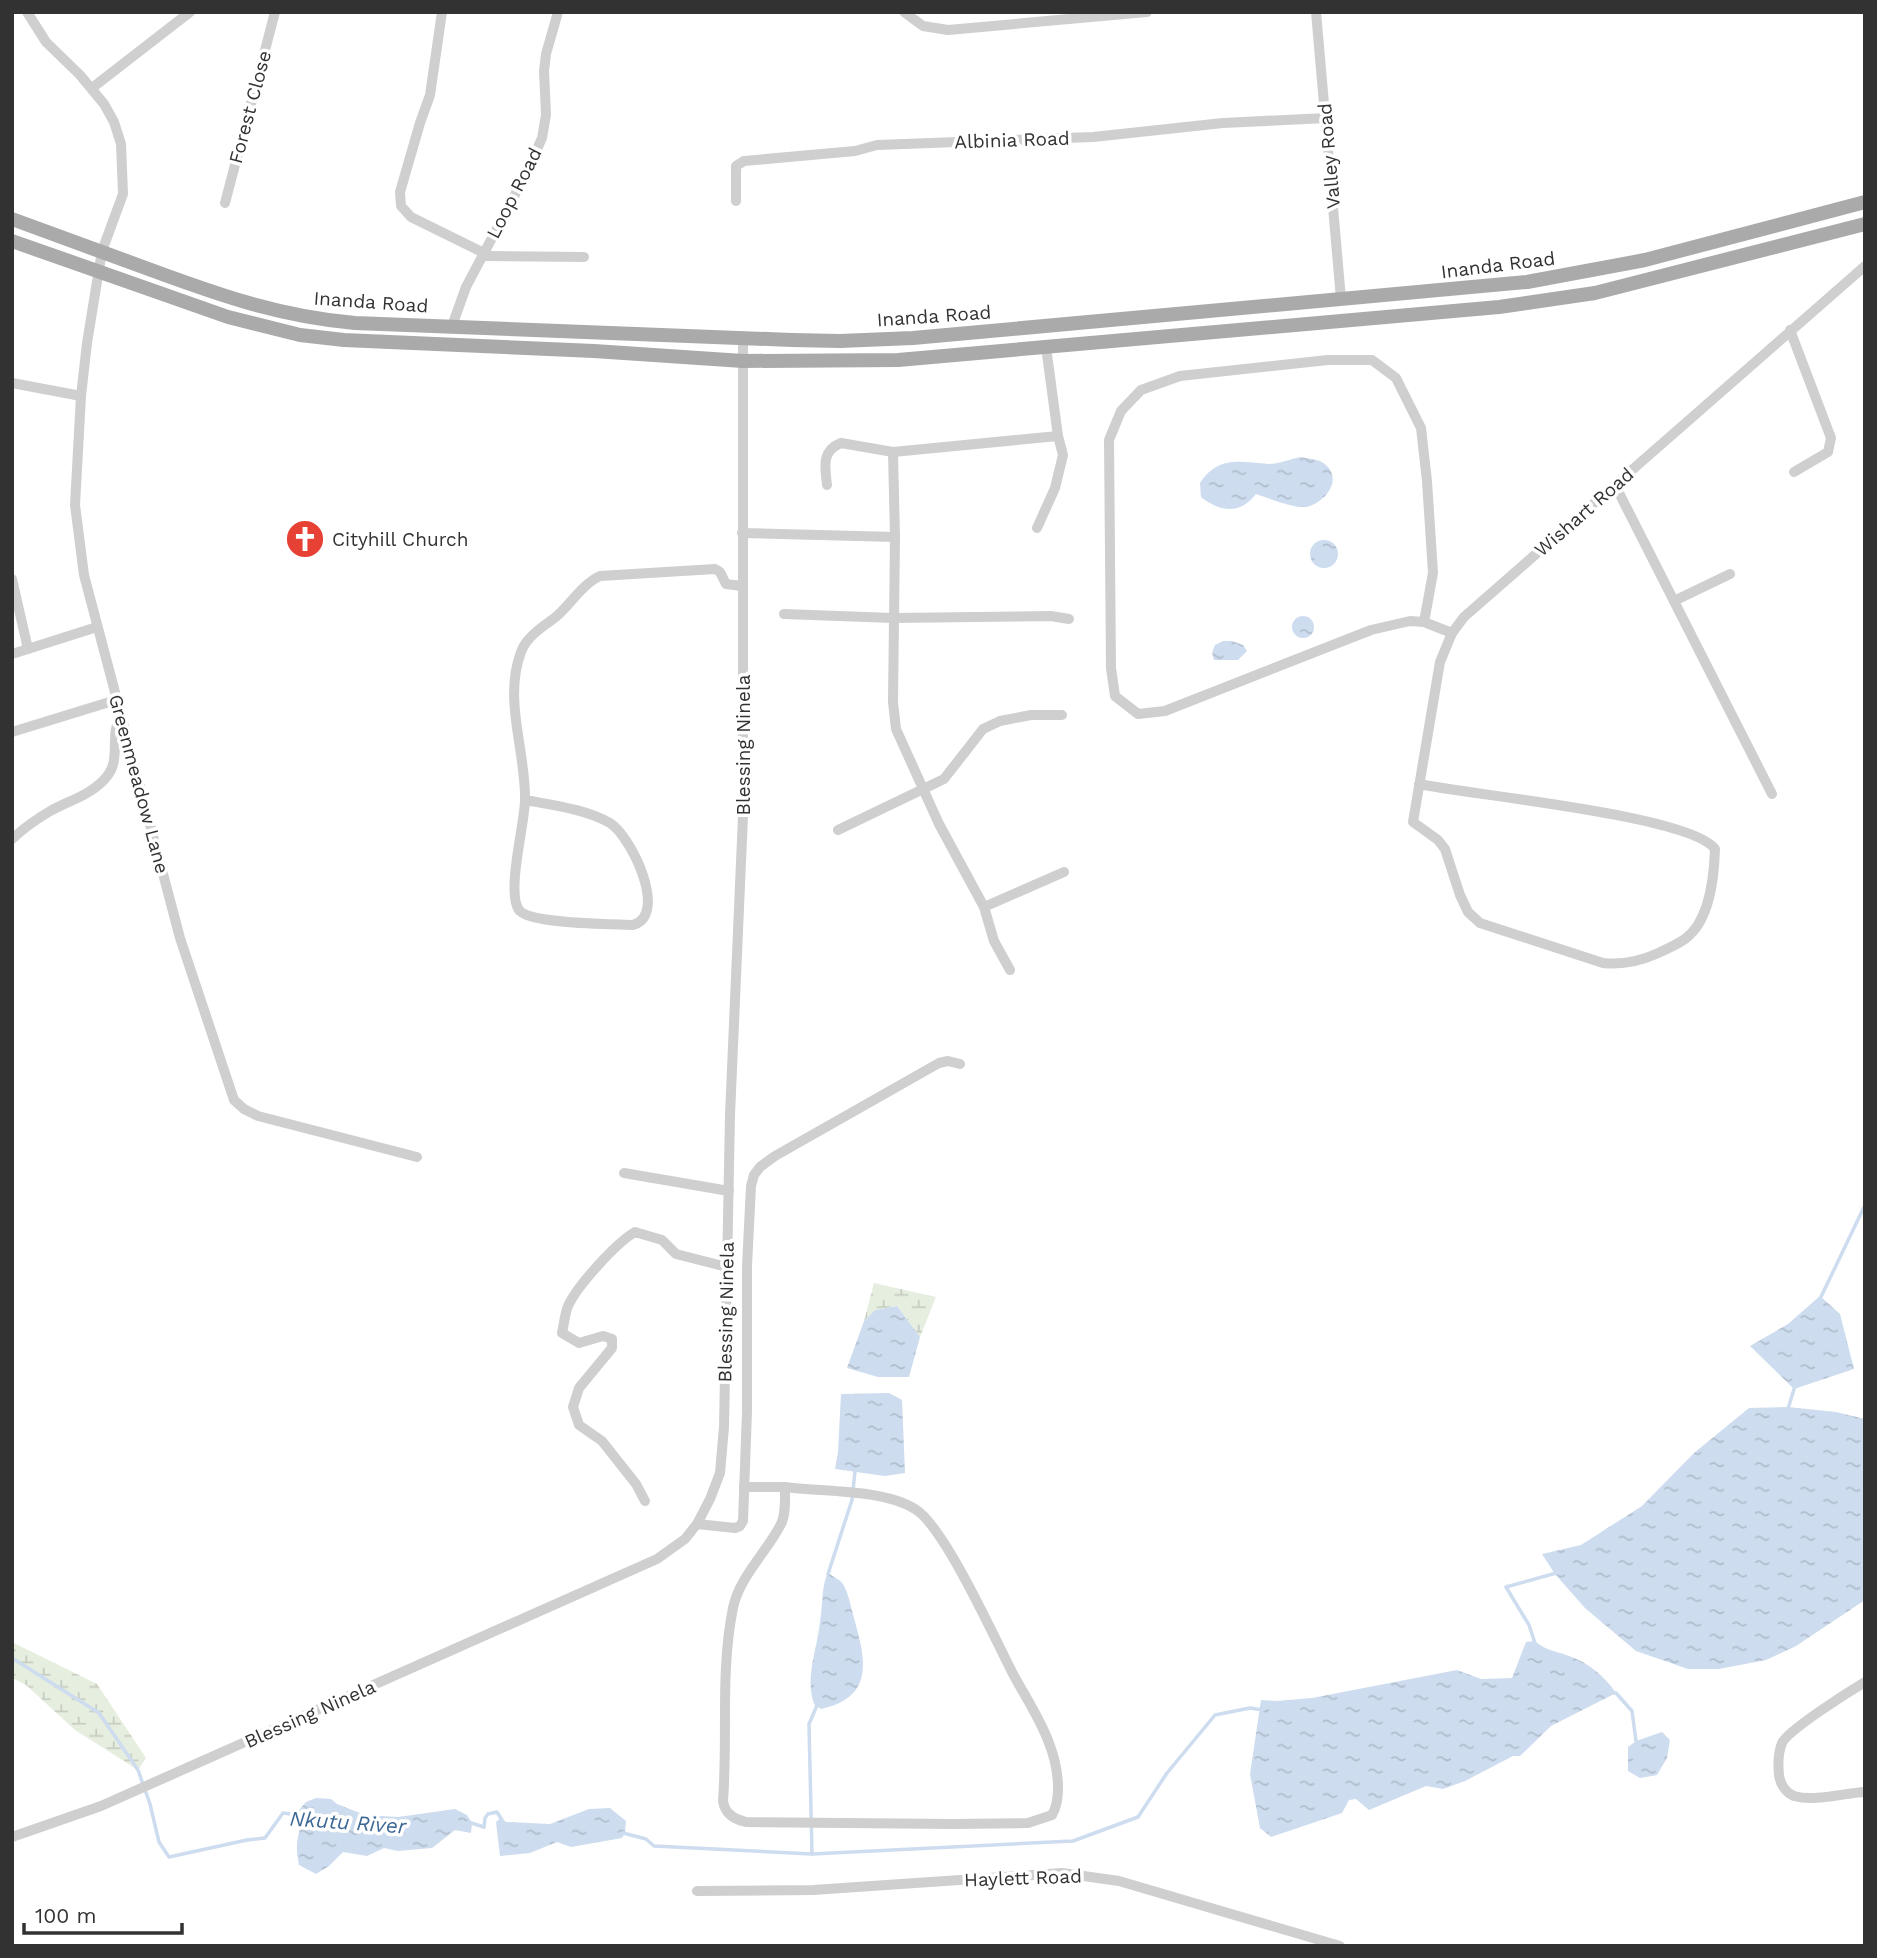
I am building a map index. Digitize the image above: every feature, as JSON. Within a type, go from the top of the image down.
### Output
[{"type":"main road","name":"Inanda Road","points":[[12,219],[221,296],[280,313],[355,323],[864,340],[977,333],[1436,292],[1573,275],[1645,260],[1865,202]]},
{"type":"main road","name":"Inanda Road","points":[[12,241],[228,317],[300,335],[344,340],[594,351],[743,361],[873,361],[1499,307],[1595,293],[1865,224]]},
{"type":"main road","points":[[551,329],[553,342],[587,347],[594,351]]},
{"type":"main road","points":[[864,340],[866,351],[873,361]]},
{"type":"street","name":"Greenmeadow Lane","points":[[27,12],[52,48],[92,88],[114,122],[123,160],[123,194],[102,251],[90,320],[81,396],[75,505],[84,575],[116,700],[180,938],[234,1100],[258,1116],[417,1157]]},
{"type":"street","points":[[92,88],[190,12]]},
{"type":"street","name":"Forest Close","points":[[225,202],[275,12]]},
{"type":"street","points":[[442,12],[430,95],[402,181],[400,200],[404,211],[483,254],[584,257]]},
{"type":"street","name":"Loop Road","points":[[452,326],[466,287],[542,138],[546,115],[546,54],[558,12]]},
{"type":"street","points":[[904,12],[923,26],[948,30],[1147,12]]},
{"type":"street","name":"Valley Road","points":[[1316,12],[1341,299]]},
{"type":"street","name":"Albinia Road","points":[[736,201],[736,166],[744,161],[855,151],[877,145],[1093,137],[1223,123],[1326,118]]},
{"type":"street","name":"Wishart Road","points":[[1419,784],[1596,811],[1667,827],[1707,841],[1715,849],[1711,890],[1698,924],[1685,939],[1646,959],[1627,963],[1603,963],[1480,923],[1468,912],[1445,849],[1438,840],[1413,822],[1419,784],[1440,662],[1452,633],[1464,617],[1865,266]]},
{"type":"street","points":[[1790,330],[1831,443],[1824,455],[1794,472]]},
{"type":"street","name":"Blessing Ninela","points":[[12,1837],[101,1807],[657,1559],[685,1539],[697,1524],[720,1473],[724,1427],[730,1115],[743,816],[743,338]]},
{"type":"street","points":[[1037,527],[1055,488],[1063,455],[1046,347]]},
{"type":"street","points":[[1424,622],[1433,573],[1421,428],[1396,378],[1372,360],[1328,360],[1180,376],[1141,390],[1121,411],[1109,440],[1111,668],[1115,696],[1138,714],[1165,710],[1371,630],[1410,621],[1424,622],[1452,633]]},
{"type":"street","points":[[12,383],[81,396]]},
{"type":"street","points":[[827,485],[825,460],[829,450],[836,445],[851,443],[892,452],[1058,436]]},
{"type":"street","points":[[892,452],[895,537],[893,702],[896,729],[922,788],[984,907],[994,941],[1010,970]]},
{"type":"street","points":[[1615,485],[1772,794]]},
{"type":"street","points":[[742,533],[895,537]]},
{"type":"street","points":[[525,800],[597,817],[619,831],[632,850],[645,884],[648,908],[640,923],[633,925],[544,919],[529,917],[518,909],[516,880],[525,800],[514,691],[517,666],[528,639],[555,617],[592,580],[600,576],[715,569],[726,584],[742,586]]},
{"type":"street","points":[[1674,601],[1730,574]]},
{"type":"street","points":[[12,579],[28,649]]},
{"type":"street","points":[[784,614],[893,618],[1069,618]]},
{"type":"street","points":[[12,654],[97,627]]},
{"type":"street","points":[[12,732],[116,700]]},
{"type":"street","points":[[838,830],[944,779],[983,729],[1000,721],[1031,715],[1062,715]]},
{"type":"street","points":[[12,839],[48,812],[78,798],[107,777],[115,752],[116,724],[121,717]]},
{"type":"street","points":[[984,907],[1064,872]]},
{"type":"street","points":[[697,1524],[723,1528],[740,1526],[745,1511],[747,1266],[751,1186],[754,1175],[775,1156],[939,1063],[948,1061],[960,1064]]},
{"type":"street","points":[[624,1173],[729,1191]]},
{"type":"street","points":[[645,1501],[636,1484],[602,1441],[579,1425],[573,1407],[579,1388],[612,1348],[612,1339],[603,1336],[579,1343],[562,1333],[568,1306],[595,1270],[635,1232],[662,1240],[676,1254],[727,1267]]},
{"type":"street","points":[[744,1487],[785,1487],[900,1501],[929,1520],[954,1561],[1049,1743],[1055,1766],[1057,1806],[1052,1815],[1028,1823],[953,1825],[746,1822],[735,1819],[724,1807],[725,1648],[733,1605],[748,1575],[782,1522],[785,1487]]},
{"type":"street","points":[[1865,1682],[1834,1701],[1787,1737],[1781,1747],[1778,1766],[1780,1780],[1787,1792],[1793,1795],[1823,1796],[1865,1792]]},
{"type":"street","name":"Haylett Road","points":[[697,1891],[814,1890],[1062,1873],[1119,1881],[1340,1946]]},
{"type":"green space","points":[[874,1283],[936,1297],[920,1337],[897,1306],[875,1310],[864,1321]]},
{"type":"green space","points":[[12,1642],[97,1684],[146,1758],[138,1770],[75,1730],[26,1685],[12,1678]]},
{"type":"water","points":[[1301,457],[1322,462],[1331,472],[1333,479],[1324,497],[1311,505],[1294,506],[1256,494],[1250,501],[1230,509],[1215,506],[1201,497],[1200,483],[1207,474],[1222,464],[1273,464]]},
{"type":"water","points":[[1324,540],[1334,544],[1338,554],[1334,564],[1324,568],[1314,564],[1310,554],[1314,544]]},
{"type":"water","points":[[1299,616],[1307,616],[1314,623],[1314,631],[1307,638],[1299,638],[1292,631],[1292,623]]},
{"type":"water","points":[[1223,641],[1243,645],[1247,651],[1238,660],[1214,660],[1212,653],[1215,645]]},
{"type":"water","points":[[1820,1296],[1840,1314],[1854,1369],[1794,1389],[1750,1346],[1788,1324]]},
{"type":"water","points":[[897,1306],[920,1337],[909,1377],[878,1377],[847,1368],[864,1321],[875,1310]]},
{"type":"water","points":[[889,1393],[902,1400],[905,1473],[885,1476],[835,1469],[841,1394]]},
{"type":"water","points":[[1788,1407],[1836,1412],[1865,1419],[1865,1600],[1796,1646],[1766,1660],[1719,1669],[1688,1669],[1636,1651],[1585,1608],[1555,1574],[1542,1554],[1581,1545],[1642,1506],[1694,1453],[1749,1408]]},
{"type":"water","points":[[828,1572],[841,1582],[847,1593],[863,1661],[859,1685],[851,1695],[839,1703],[821,1709],[814,1704],[811,1673]]},
{"type":"water","points":[[1534,1641],[1589,1666],[1607,1681],[1616,1693],[1551,1726],[1520,1756],[1513,1756],[1465,1781],[1443,1789],[1426,1786],[1369,1810],[1356,1799],[1349,1800],[1342,1813],[1271,1837],[1260,1828],[1250,1774],[1261,1700],[1312,1698],[1457,1670],[1481,1679],[1512,1678],[1526,1642]]},
{"type":"water","points":[[1662,1732],[1670,1740],[1667,1758],[1657,1775],[1640,1778],[1628,1771],[1628,1747],[1636,1741]]},
{"type":"water","points":[[316,1798],[331,1799],[365,1815],[398,1817],[455,1809],[467,1815],[472,1823],[471,1833],[455,1830],[432,1848],[398,1851],[384,1848],[367,1856],[343,1852],[316,1874],[299,1865],[297,1845],[301,1826],[295,1815],[306,1802]]},
{"type":"water","points":[[610,1808],[626,1821],[622,1838],[571,1847],[557,1842],[530,1853],[500,1856],[496,1822],[501,1818],[506,1822],[550,1824],[589,1809]]},
{"type":"waterway","points":[[1819,1301],[1865,1205]]},
{"type":"waterway","points":[[1787,1412],[1795,1386]]},
{"type":"waterway","points":[[828,1574],[852,1500],[855,1471]]},
{"type":"waterway","points":[[1536,1646],[1529,1625],[1506,1587],[1560,1572]]},
{"type":"waterway","name":"Nkutu River","points":[[12,1658],[99,1713],[138,1770],[159,1842],[169,1857],[265,1838],[283,1813],[298,1815]]},
{"type":"waterway","points":[[1613,1693],[1632,1711],[1636,1741]]},
{"type":"waterway","points":[[812,1854],[809,1724],[818,1703]]},
{"type":"waterway","points":[[623,1833],[646,1839],[654,1846],[812,1854],[1073,1841],[1138,1817],[1167,1773],[1215,1715],[1250,1708],[1263,1710]]},
{"type":"waterway","points":[[484,1827],[488,1814],[497,1812],[502,1820]]},
{"type":"waterway","name":"Nkutu River","points":[[468,1822],[484,1827]]},
{"type":"place","name":"Cityhill Church","points":[[305,539]]}]
